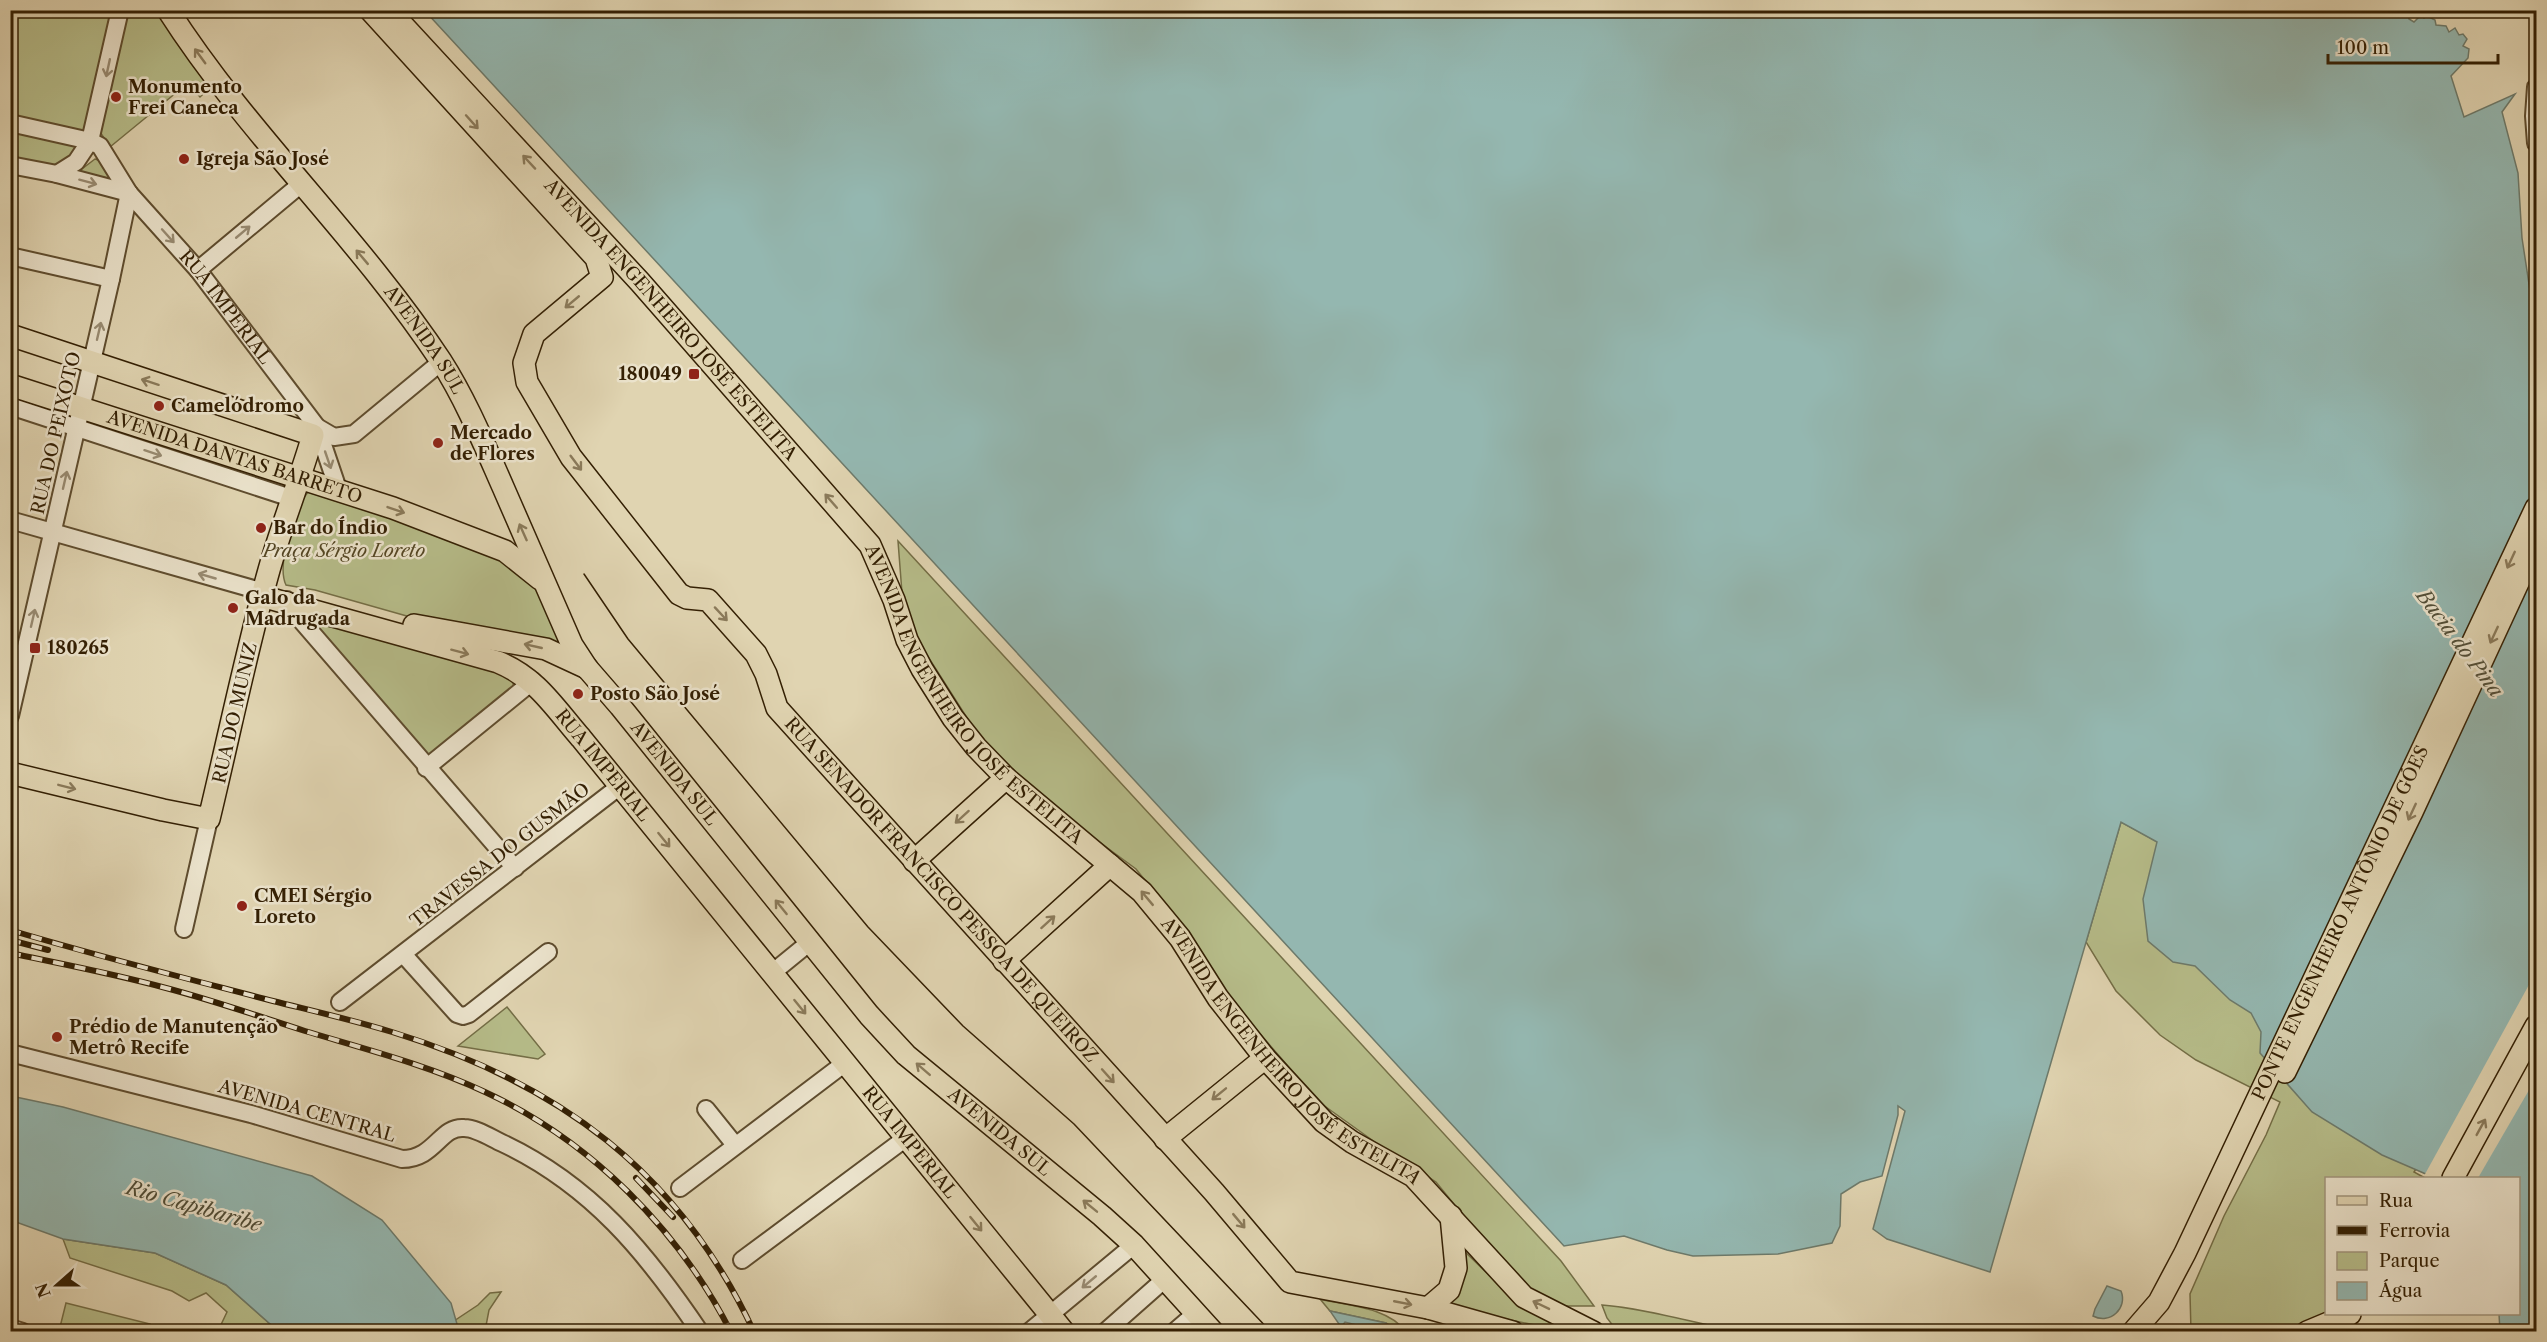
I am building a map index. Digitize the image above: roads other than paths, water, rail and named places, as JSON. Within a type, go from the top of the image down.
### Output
[{"type":"main road","name":"AVENIDA SUL","points":[[168,10],[215,76],[381,279],[441,362],[478,430],[572,645],[587,668],[869,1015],[906,1055],[1134,1245],[1212,1332]]},
{"type":"main road","name":"AVENIDA ENGENHEIRO JOSÉ ESTELITA","points":[[382,13],[599,268]]},
{"type":"main road","name":"AVENIDA ENGENHEIRO JOSÉ ESTELITA","points":[[382,13],[640,282],[870,544],[894,600],[907,640],[922,669],[959,725],[1006,778],[1142,892],[1180,938],[1218,998],[1265,1058],[1324,1122],[1352,1142],[1413,1176],[1524,1297],[1593,1332]]},
{"type":"main road","points":[[599,268],[621,273],[640,282]]},
{"type":"main road","name":"RUA SENADOR FRANCISCO PESSOA DE QUEIROZ","points":[[599,268],[534,334],[524,363],[527,382],[571,457],[678,594],[687,598],[708,600],[734,628],[756,654],[766,674],[777,708],[1214,1192],[1290,1282],[1428,1308],[1513,1332]]},
{"type":"main road","points":[[10,335],[92,363],[315,431],[301,479],[291,498]]},
{"type":"main road","name":"AVENIDA DANTAS BARRETO","points":[[10,385],[79,418],[301,479],[393,508],[505,550],[527,566],[547,586]]},
{"type":"main road","name":"RUA DO MUNIZ","points":[[209,819],[256,620],[291,498]]},
{"type":"main road","name":"PONTE ENGENHEIRO ANTÔNIO DE GÓES","points":[[2154,1332],[2171,1308],[2190,1270],[2253,1122],[2536,508]]},
{"type":"main road","name":"PONTE ENGENHEIRO ANTÔNIO DE GÓES","points":[[2133,1332],[2159,1302],[2412,812],[2536,544]]},
{"type":"main road","name":"RUA IMPERIAL","points":[[264,592],[275,590],[286,600],[498,662],[518,670],[532,681],[1064,1332]]},
{"type":"main road","points":[[256,620],[266,610],[286,600]]},
{"type":"main road","name":"RUA IMPERIAL","points":[[286,600],[546,649],[587,668]]},
{"type":"main road","points":[[10,772],[163,810],[209,819]]},
{"type":"main road","points":[[914,861],[1006,778]]},
{"type":"main road","points":[[1004,961],[1110,865]]},
{"type":"main road","points":[[2454,1177],[2536,1026]]},
{"type":"main road","points":[[1165,1139],[1265,1058]]},
{"type":"main road","points":[[1428,1308],[1449,1290],[1456,1268],[1451,1216]]},
{"type":"main road","points":[[2307,1332],[2350,1315]]},
{"type":"main road","points":[[2333,1332],[2351,1315]]},
{"type":"street","points":[[57,174],[76,162],[90,141],[120,10]]},
{"type":"street","points":[[2536,87],[2534,116],[2536,143]]},
{"type":"street","points":[[10,123],[90,141]]},
{"type":"street","name":"RUA IMPERIAL","points":[[90,141],[100,147],[129,193],[198,270],[315,431],[339,492]]},
{"type":"street","points":[[10,165],[57,174],[129,193]]},
{"type":"street","points":[[198,270],[301,184]]},
{"type":"street","name":"RUA DO PEIXOTO","points":[[10,716],[129,193]]},
{"type":"street","points":[[10,256],[111,279]]},
{"type":"street","points":[[315,431],[334,437],[354,434],[441,362]]},
{"type":"street","name":"AVENIDA DANTAS BARRETO","points":[[10,406],[79,418],[291,498]]},
{"type":"street","points":[[10,520],[264,592]]},
{"type":"street","points":[[286,600],[426,768],[515,868]]},
{"type":"street","points":[[426,768],[532,681]]},
{"type":"street","name":"TRAVESSA DO GUSMÃO","points":[[340,1002],[620,786]]},
{"type":"street","name":"RUA DO MUNIZ","points":[[184,929],[209,819]]},
{"type":"street","points":[[772,973],[810,942]]},
{"type":"street","points":[[403,954],[457,1014],[463,1016],[469,1014],[548,952]]},
{"type":"street","name":"AVENIDA CENTRAL","points":[[10,1053],[251,1114],[402,1159],[420,1156],[451,1130],[468,1128],[546,1166],[585,1194],[630,1237],[673,1291],[700,1332]]},
{"type":"street","points":[[680,1188],[845,1063]]},
{"type":"street","points":[[706,1109],[735,1145]]},
{"type":"street","points":[[742,1260],[906,1138]]},
{"type":"street","points":[[1029,1332],[1134,1245]]},
{"type":"street","points":[[1105,1332],[1165,1279]]},
{"type":"street","points":[[1174,1332],[1196,1313]]},
{"type":"street","points":[[10,1328],[23,1331]]},
{"type":"water","name":"Bacia do Pina","points":[[2408,10],[2409,19],[2414,22],[2421,15],[2424,18],[2427,16],[2435,20],[2436,25],[2446,26],[2449,32],[2455,28],[2459,35],[2463,34],[2467,39],[2463,46],[2469,49],[2468,58],[2451,76],[2464,117],[2515,94],[2502,112],[2518,173],[2522,238],[2536,330],[2536,1331],[2500,1331],[2499,1315],[2520,1315],[2520,1177],[2433,1177],[2382,1155],[2312,1112],[2260,1053],[2261,1032],[2251,1013],[2230,1000],[2195,966],[2173,962],[2148,941],[2143,899],[2157,842],[2121,822],[1990,1272],[1887,1239],[1873,1229],[1905,1111],[1898,1106],[1898,1115],[1882,1176],[1860,1182],[1841,1194],[1840,1226],[1832,1243],[1778,1254],[1693,1256],[1624,1236],[1564,1246],[425,11]]},
{"type":"water","name":"Rio Capibaribe","points":[[11,1096],[63,1107],[312,1176],[382,1220],[451,1303],[459,1331],[278,1331],[226,1285],[155,1253],[63,1239],[11,1222]]},
{"type":"water","points":[[2107,1286],[2121,1291],[2123,1297],[2120,1309],[2111,1317],[2093,1316],[2095,1309]]},
{"type":"water","points":[[1330,1311],[1386,1323],[1397,1331],[1357,1331],[1357,1325],[1345,1322],[1341,1327]]},
{"type":"tram line","points":[[584,574],[628,639],[868,927],[963,1026],[1074,1124],[1271,1332]]},
{"type":"railway","points":[[10,930],[141,967],[392,1032],[452,1053],[508,1078],[560,1107],[607,1141],[650,1180],[689,1224],[724,1275],[754,1332]]},
{"type":"railway","points":[[10,940],[48,950]]},
{"type":"railway","points":[[10,953],[147,983],[235,1008],[441,1074],[485,1092],[524,1112],[595,1162],[628,1192],[685,1258],[710,1294],[731,1332]]},
{"type":"railway","points":[[636,1178],[673,1217]]},
{"type":"place","name":"Monumento Frei Caneca","points":[[116,97]]},
{"type":"place","name":"Igreja São José","points":[[184,159]]},
{"type":"place","name":"180049","points":[[694,374]]},
{"type":"place","name":"Camelódromo","points":[[159,406]]},
{"type":"place","name":"Mercado de Flores","points":[[438,443]]},
{"type":"place","name":"Bar do Índio","points":[[261,528]]},
{"type":"place","name":"Galo da Madrugada","points":[[233,608]]},
{"type":"place","name":"180265","points":[[35,648]]},
{"type":"place","name":"Posto São José","points":[[578,694]]},
{"type":"place","name":"CMEI Sérgio Loreto","points":[[242,906]]},
{"type":"place","name":"Prédio de Manutenção Metrô Recife","points":[[57,1037]]},
{"type":"park label","name":"Praça Sérgio Loreto","points":[[344,551]]}]
